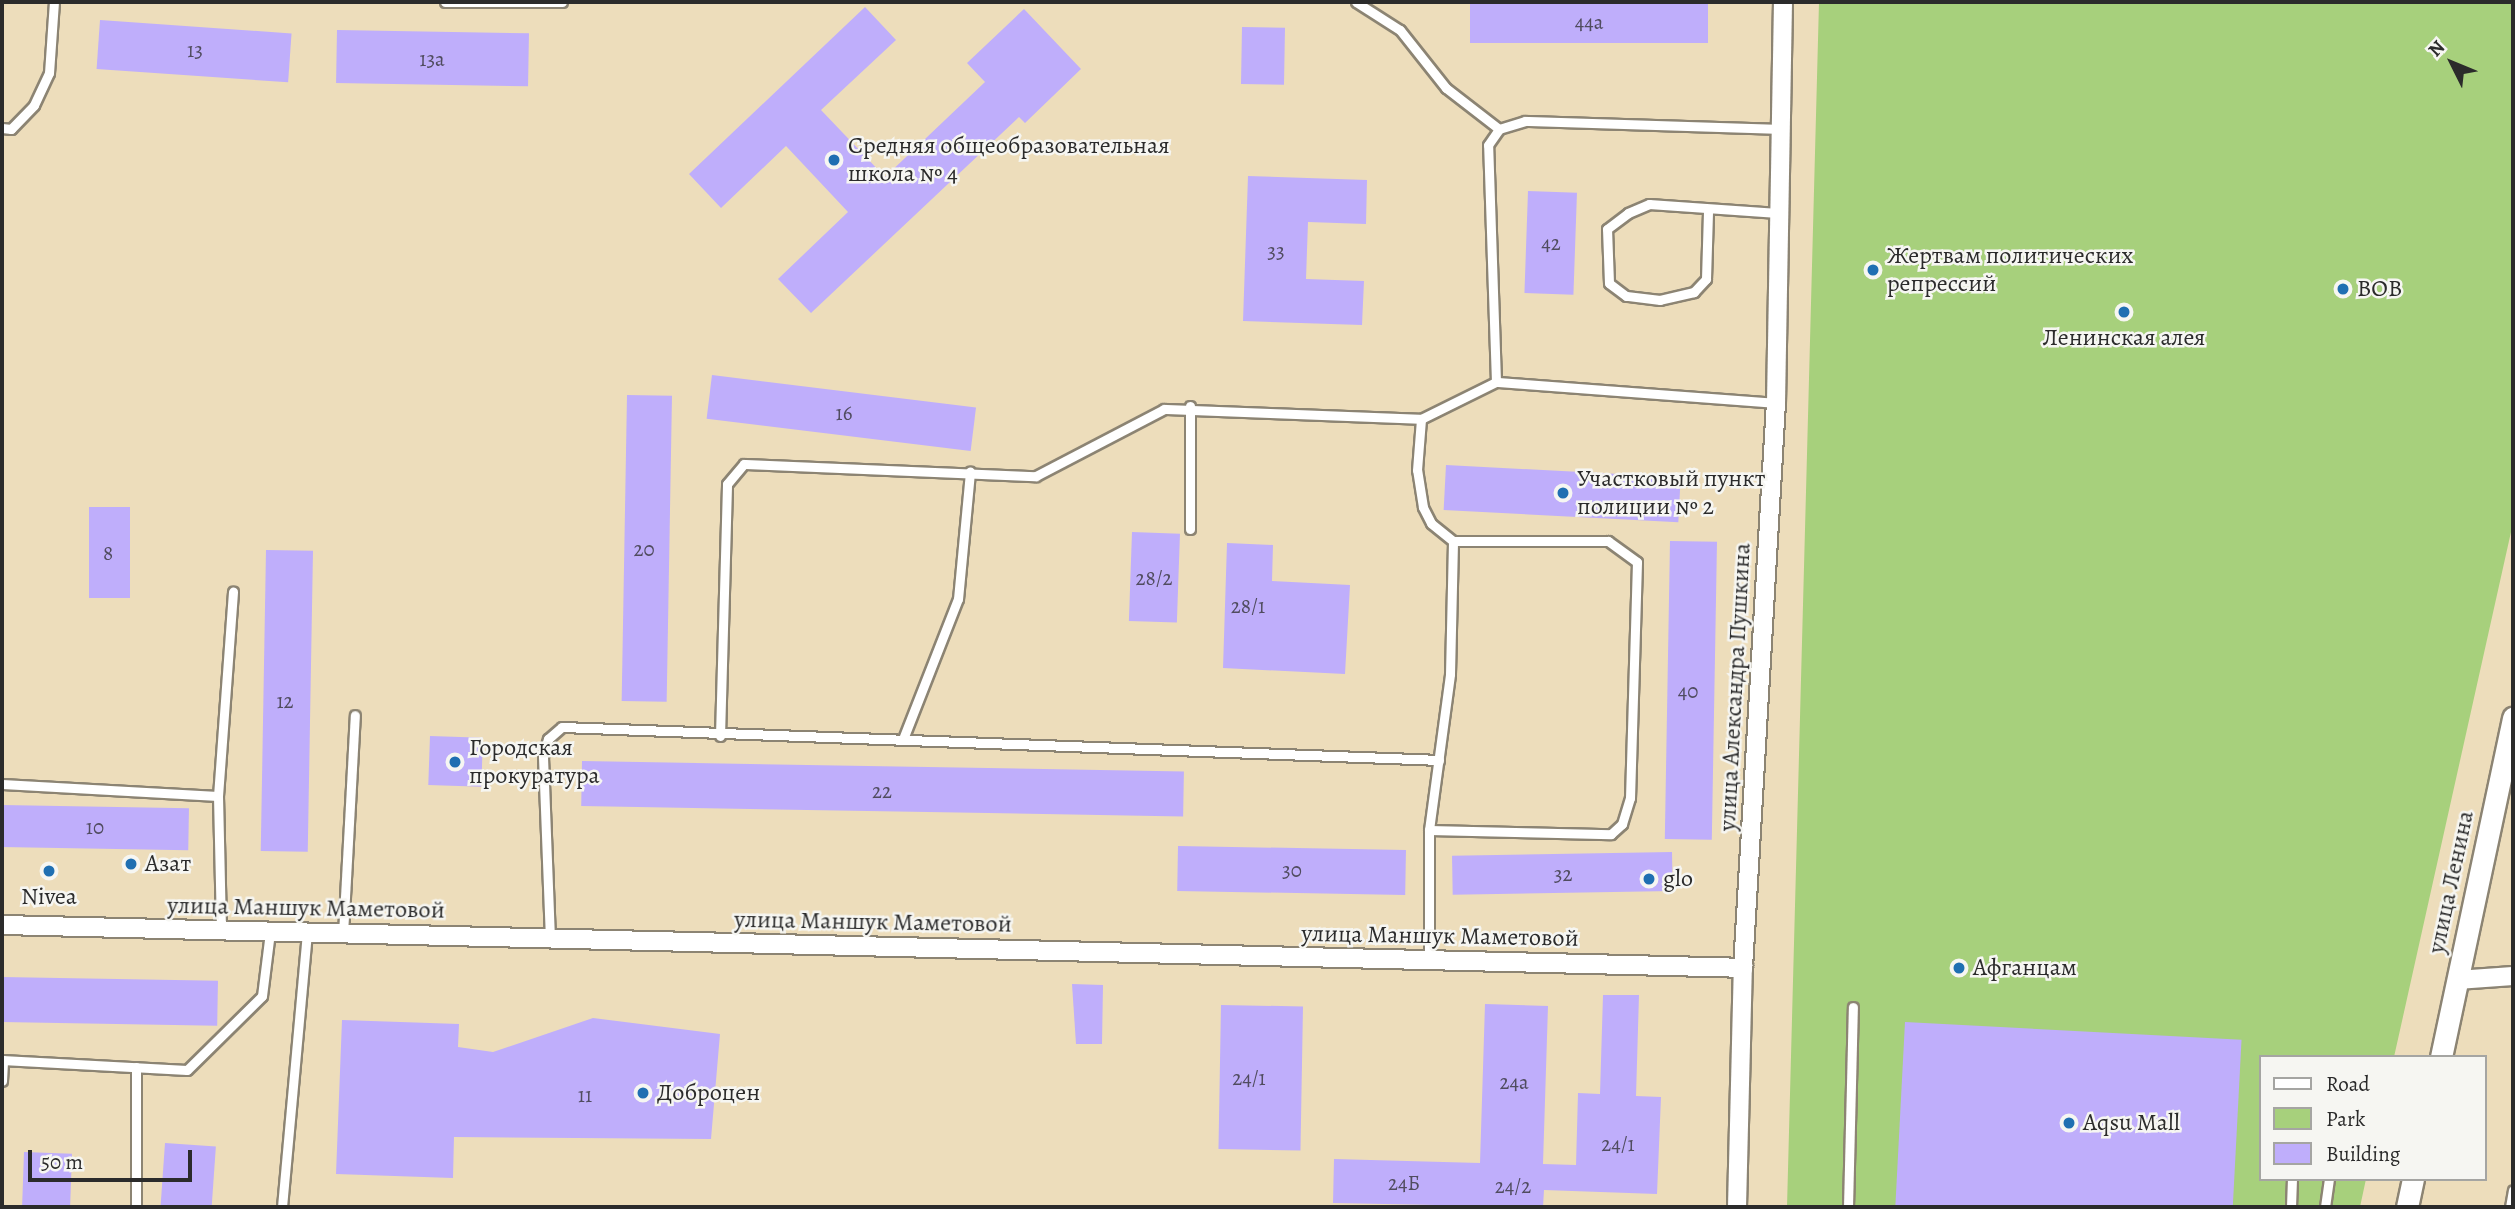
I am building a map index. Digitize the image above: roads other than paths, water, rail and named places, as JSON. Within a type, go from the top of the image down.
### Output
[{"type":"street","name":"улица Александра Пушкина","points":[[1737,1207],[1743,968],[1776,403],[1778,129],[1783,2]]},
{"type":"street","name":"улица Ленина","points":[[2441,1055],[2513,718]]},
{"type":"street","name":"улица Маншук Маметовой","points":[[2,925],[1743,968]]},
{"type":"street","points":[[2457,980],[2513,976]]},
{"type":"street","points":[[2407,1207],[2413,1181]]},
{"type":"lane","points":[[2,128],[11,129],[34,105],[49,73],[54,2]]},
{"type":"lane","points":[[445,2],[562,2]]},
{"type":"lane","points":[[1356,2],[1400,30],[1446,88],[1499,129]]},
{"type":"lane","points":[[1496,382],[1488,145],[1499,129],[1525,121],[1778,129]]},
{"type":"lane","points":[[1708,212],[1706,279],[1694,292],[1660,300],[1626,296],[1609,283],[1607,229],[1628,213],[1649,204],[1708,212],[1777,212]]},
{"type":"lane","points":[[720,736],[727,484],[735,471],[744,464],[1036,476],[1164,409],[1190,406],[1421,419],[1496,382],[1776,403]]},
{"type":"lane","points":[[1190,406],[1190,529]]},
{"type":"lane","points":[[1421,419],[1416,470],[1423,507],[1453,541],[1450,674],[1429,831],[1429,960]]},
{"type":"lane","points":[[903,739],[958,599],[970,472]]},
{"type":"lane","points":[[1429,831],[1611,835],[1622,824],[1630,798],[1637,562],[1608,541],[1453,541]]},
{"type":"lane","points":[[221,930],[218,796],[233,592]]},
{"type":"lane","points":[[343,934],[355,715]]},
{"type":"lane","points":[[550,939],[543,757],[548,739],[562,727],[720,736],[903,739],[1439,760]]},
{"type":"lane","points":[[2,784],[218,796]]},
{"type":"lane","points":[[2,1080],[2,1060],[187,1070],[262,996],[270,932]]},
{"type":"lane","points":[[282,1207],[307,933]]},
{"type":"lane","points":[[1848,1207],[1853,1007]]},
{"type":"lane","points":[[136,1067],[136,1207]]},
{"type":"lane","points":[[2291,1207],[2292,1181]]},
{"type":"lane","points":[[2325,1207],[2329,1181]]},
{"type":"lane","points":[[2510,1207],[2513,1189]]},
{"type":"place","name":"Средняя общеобразовательная школа № 4","points":[[834,160]]},
{"type":"place","name":"Жертвам политических репрессий","points":[[1873,270]]},
{"type":"place","name":"ВОВ","points":[[2343,289]]},
{"type":"place","name":"Ленинская алея","points":[[2124,312]]},
{"type":"place","name":"Участковый пункт полиции № 2","points":[[1563,493]]},
{"type":"place","name":"Городская прокуратура","points":[[455,762]]},
{"type":"place","name":"Азат","points":[[131,864]]},
{"type":"place","name":"Nivea","points":[[49,871]]},
{"type":"place","name":"glo","points":[[1649,879]]},
{"type":"place","name":"Афганцам","points":[[1959,968]]},
{"type":"place","name":"Доброцен","points":[[643,1093]]},
{"type":"place","name":"Аqsu Mall","points":[[2069,1123]]}]
